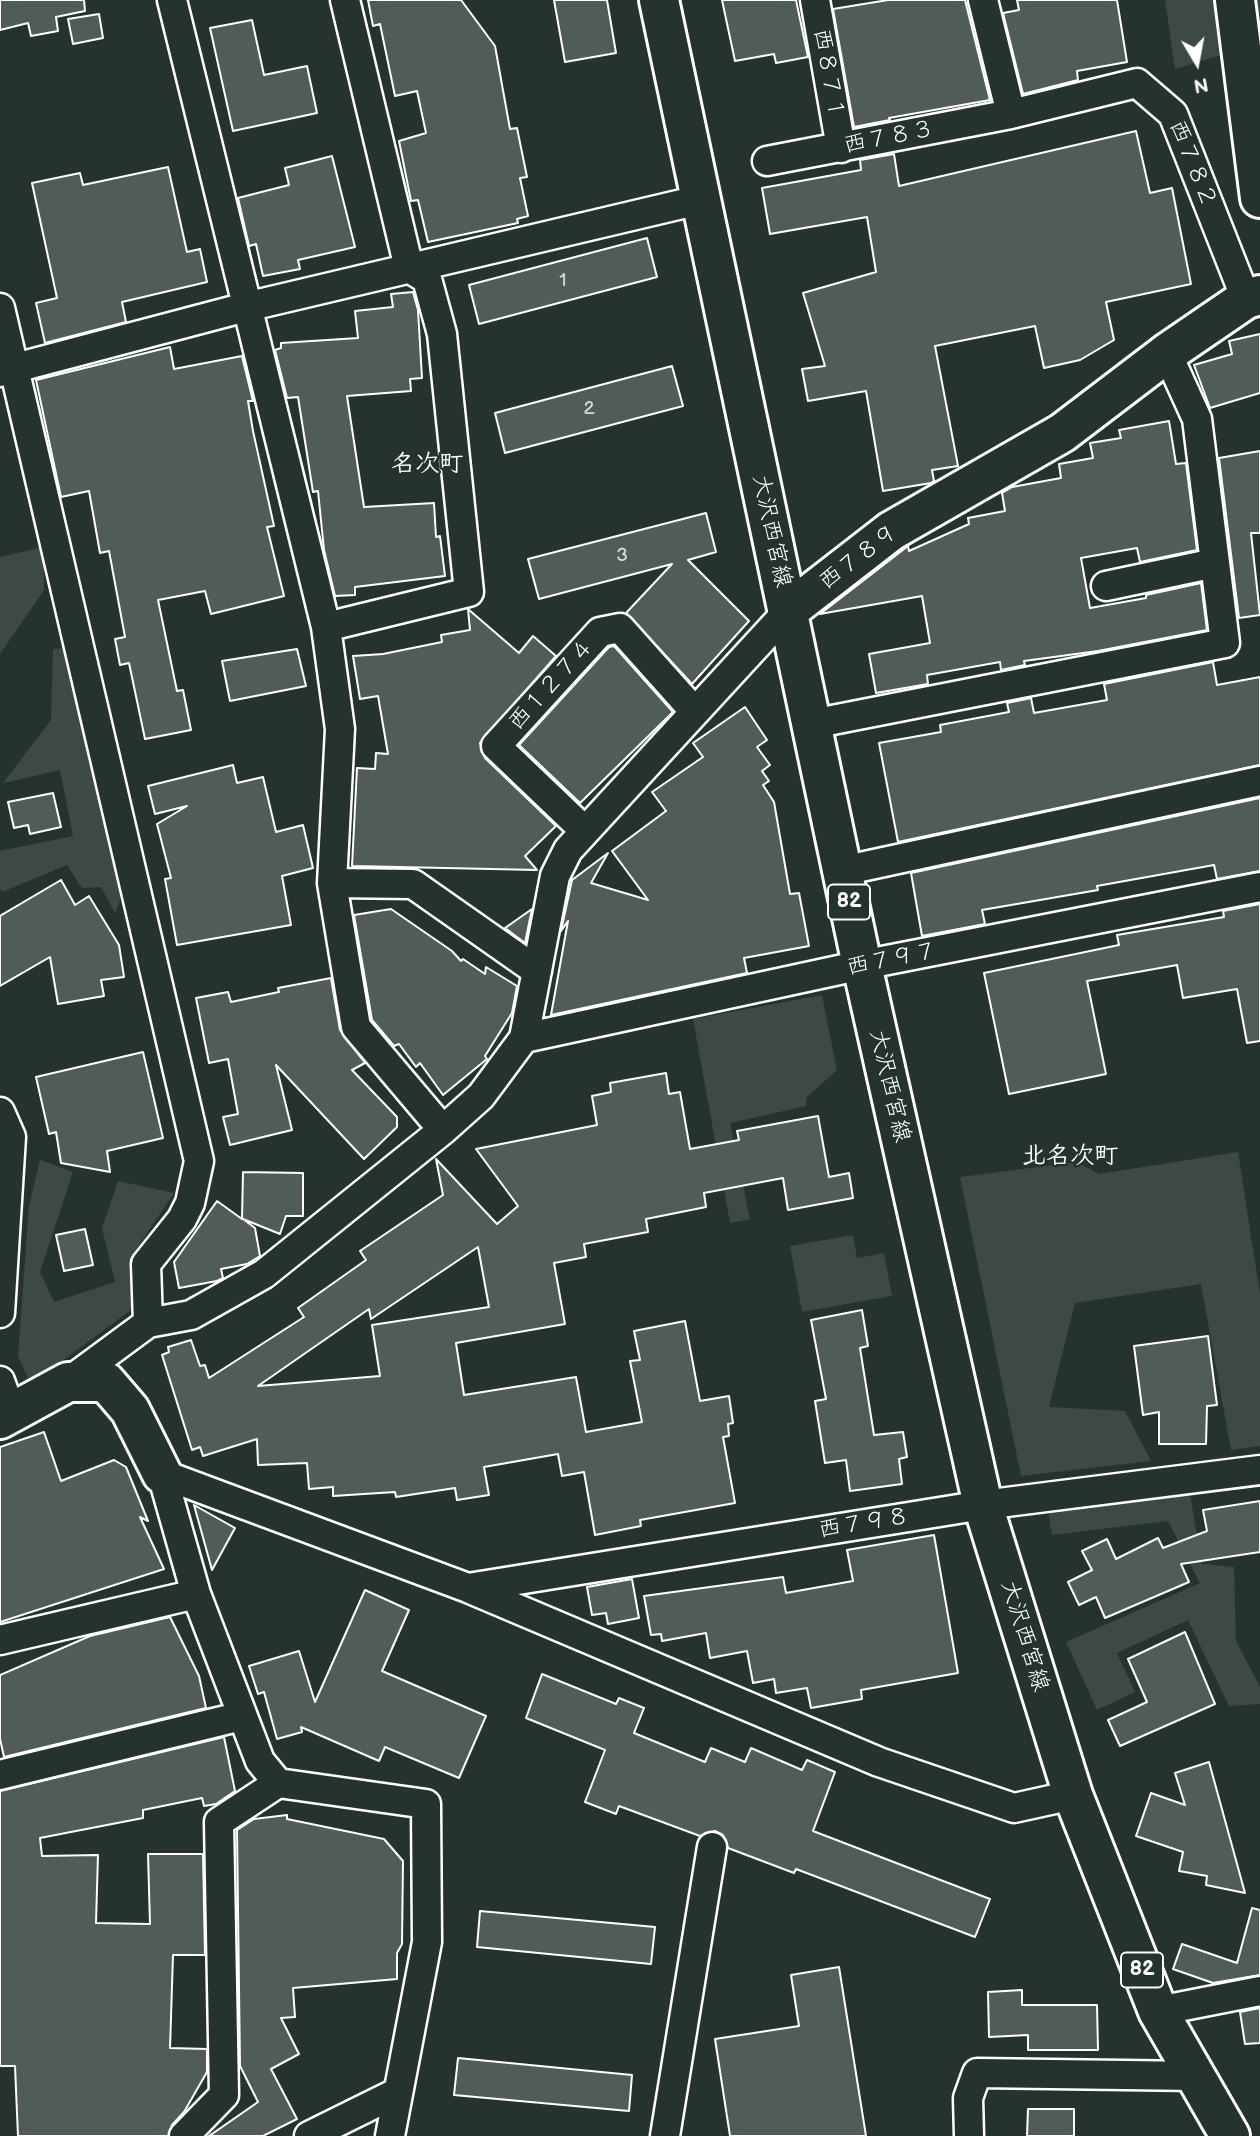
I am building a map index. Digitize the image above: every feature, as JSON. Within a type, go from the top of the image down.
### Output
[{"type":"main road","name":"大沢西宮線","points":[[659,0],[862,965],[984,1505],[1073,1795],[1158,2011],[1230,2136]]},
{"type":"main road","points":[[1236,0],[1260,198]]},
{"type":"main road","name":"西７８９","points":[[788,611],[891,531],[1062,433],[1167,352],[1253,297]]},
{"type":"main road","points":[[4,1404],[68,1382],[106,1382],[114,1388],[130,1410],[162,1474]]},
{"type":"street","points":[[172,0],[326,627],[340,729],[332,883],[356,1027],[443,1130]]},
{"type":"street","points":[[326,627],[468,592],[442,334],[427,279],[409,268],[345,0]]},
{"type":"street","name":"西８７１","points":[[815,0],[841,148]]},
{"type":"street","points":[[983,0],[1012,114]]},
{"type":"street","name":"西７８２","points":[[1012,114],[1137,83],[1173,114],[1253,297]]},
{"type":"street","name":"西７８３","points":[[767,161],[1012,114]]},
{"type":"street","points":[[7,370],[246,307],[699,200]]},
{"type":"street","points":[[0,307],[7,370],[200,1161],[190,1203],[182,1219],[146,1264],[148,1324]]},
{"type":"street","points":[[811,724],[1225,643],[1197,419],[1167,352]]},
{"type":"street","points":[[1105,586],[1215,563]]},
{"type":"street","name":"西７８９","points":[[524,1038],[555,876],[568,850],[788,611]]},
{"type":"street","name":"西１２７４","points":[[585,831],[496,746],[600,632],[620,628],[695,712]]},
{"type":"street","points":[[842,871],[1260,781]]},
{"type":"street","points":[[332,883],[413,884],[537,971]]},
{"type":"street","name":"西７９７","points":[[524,1038],[862,965],[1260,887]]},
{"type":"street","points":[[68,1382],[148,1324],[191,1315],[264,1274],[443,1130],[481,1096],[524,1038]]},
{"type":"street","points":[[0,1112],[11,1137],[0,1313]]},
{"type":"street","name":"西７９８","points":[[468,1588],[984,1505],[1260,1470]]},
{"type":"street","points":[[162,1474],[468,1588],[879,1762],[1014,1808],[1073,1795]]},
{"type":"street","points":[[162,1474],[196,1594],[260,1761],[278,1783]]},
{"type":"street","points":[[0,1640],[196,1594]]},
{"type":"street","points":[[0,1775],[242,1716]]},
{"type":"street","points":[[184,2136],[224,2095],[219,1822],[278,1783],[426,1804],[427,1941],[390,2136]]},
{"type":"street","points":[[664,2136],[712,1847]]},
{"type":"street","points":[[1158,2011],[1260,1991]]},
{"type":"street","points":[[969,2136],[968,2098],[977,2073],[1197,2076]]},
{"type":"street","points":[[309,2136],[398,2092]]},
{"type":"shaded area","points":[[1165,0],[1260,0],[1260,43],[1175,69]]},
{"type":"shaded area","points":[[43,547],[44,590],[0,654],[0,557]]},
{"type":"shaded area","points":[[69,648],[121,898],[115,913],[101,887],[82,888],[67,865],[2,892],[0,888],[0,851],[73,836],[60,770],[3,783],[51,720],[53,649]]},
{"type":"shaded area","points":[[822,995],[837,1070],[806,1098],[806,1106],[730,1123],[750,1219],[730,1223],[693,1019]]},
{"type":"shaded area","points":[[1238,1152],[1260,1294],[1260,1446],[1231,1450],[1201,1284],[1075,1303],[1049,1407],[1125,1411],[1151,1461],[1021,1476],[960,1177],[1077,1162],[1099,1174]]},
{"type":"shaded area","points":[[40,1160],[73,1172],[40,1272],[54,1302],[115,1282],[102,1228],[118,1181],[174,1193],[131,1257],[131,1310],[31,1384],[18,1356],[29,1206]]},
{"type":"shaded area","points":[[853,1235],[857,1258],[884,1253],[892,1296],[802,1312],[790,1246]]},
{"type":"shaded area","points":[[1190,1494],[1202,1564],[1234,1567],[1236,1641],[1260,1687],[1260,1704],[1229,1706],[1188,1620],[1117,1653],[1135,1692],[1097,1710],[1066,1642],[1200,1583],[1168,1521],[1052,1535],[1048,1511]]},
{"type":"building","points":[[0,0],[84,0],[85,11],[56,17],[58,31],[31,36],[28,23],[0,30]]},
{"type":"building","points":[[368,0],[461,0],[495,46],[510,129],[517,128],[527,177],[520,178],[528,216],[517,219],[518,223],[428,242],[418,200],[411,201],[399,141],[426,133],[417,91],[395,96],[380,24],[373,26]]},
{"type":"building","points":[[554,0],[607,0],[616,53],[565,62]]},
{"type":"building","points":[[722,0],[796,0],[808,57],[776,63],[774,54],[735,61]]},
{"type":"building","points":[[888,0],[965,0],[990,100],[854,127],[833,9]]},
{"type":"building","points":[[1017,0],[1117,0],[1127,62],[1077,71],[1078,80],[1023,94],[1003,13],[1019,10]]},
{"type":"building","points":[[99,14],[103,38],[73,44],[68,19]]},
{"type":"building","points":[[252,20],[264,75],[307,66],[317,113],[233,131],[210,28]]},
{"type":"building","points":[[1136,131],[1150,193],[1172,188],[1191,284],[1106,302],[1114,340],[1080,360],[1044,368],[1035,326],[935,346],[958,466],[932,470],[934,481],[931,483],[883,491],[866,391],[808,401],[802,369],[825,366],[803,293],[876,272],[867,217],[770,234],[762,188],[861,170],[860,160],[894,154],[899,186]]},
{"type":"building","points":[[332,156],[355,247],[298,260],[300,269],[263,276],[256,244],[249,246],[238,198],[289,185],[285,168]]},
{"type":"building","points":[[168,167],[187,252],[200,249],[207,282],[122,302],[126,322],[45,343],[36,303],[57,298],[32,183],[80,173],[83,185]]},
{"type":"building","points":[[647,238],[657,277],[479,324],[469,285]]},
{"type":"building","points":[[413,292],[418,310],[422,378],[410,379],[411,391],[347,396],[364,507],[434,503],[436,537],[440,536],[445,576],[355,587],[355,595],[335,596],[324,550],[318,491],[313,492],[298,397],[287,398],[275,350],[281,348],[281,343],[358,338],[355,311],[393,307],[391,294]]},
{"type":"building","points":[[1260,334],[1260,393],[1210,408],[1194,365],[1232,354],[1229,341]]},
{"type":"building","points":[[170,347],[174,369],[242,356],[253,401],[248,401],[253,431],[274,526],[267,527],[284,596],[211,614],[205,591],[158,600],[177,691],[183,690],[191,730],[145,739],[129,663],[120,665],[115,639],[125,637],[109,551],[100,553],[89,491],[61,497],[36,380]]},
{"type":"building","points":[[672,366],[683,406],[505,453],[495,413]]},
{"type":"building","points":[[1169,421],[1176,464],[1186,463],[1197,550],[1140,562],[1137,548],[1081,558],[1090,608],[1146,598],[1146,595],[1201,583],[1207,630],[1098,651],[1024,661],[1025,665],[1001,670],[1000,662],[927,675],[928,684],[876,693],[869,654],[930,643],[922,596],[820,614],[908,546],[909,551],[969,524],[968,518],[1005,511],[1002,493],[1012,487],[1061,478],[1059,464],[1093,458],[1090,443],[1121,438],[1119,430]]},
{"type":"building","points":[[1260,451],[1260,533],[1251,533],[1260,615],[1239,618],[1219,458]]},
{"type":"building","points":[[706,513],[716,552],[688,560],[749,621],[692,684],[626,613],[672,564],[539,599],[528,559]]},
{"type":"building","points":[[468,609],[519,653],[533,636],[556,656],[480,743],[485,758],[556,826],[525,856],[537,870],[352,866],[357,768],[375,769],[376,753],[388,754],[378,696],[360,699],[353,656],[383,654],[442,642],[441,635],[470,630]]},
{"type":"building","points":[[614,646],[673,712],[580,803],[519,745],[609,647]]},
{"type":"building","points":[[297,649],[306,686],[230,701],[222,661]]},
{"type":"building","points":[[1213,662],[1217,685],[1260,677],[1260,765],[898,842],[879,743],[941,732],[940,725],[1009,712],[1007,703],[1031,698],[1034,713],[1107,700],[1104,684]]},
{"type":"building","points":[[745,707],[767,740],[757,747],[770,765],[762,771],[769,781],[763,785],[774,802],[790,894],[799,893],[809,946],[744,958],[747,973],[551,1015],[568,921],[561,931],[572,880],[608,853],[591,883],[648,900],[612,851],[666,811],[652,792],[703,757],[693,743]]},
{"type":"building","points":[[233,765],[237,783],[263,777],[276,832],[303,825],[313,868],[282,876],[291,925],[177,945],[165,879],[171,878],[157,824],[187,806],[155,814],[148,786]]},
{"type":"building","points":[[53,793],[61,827],[30,834],[28,825],[14,828],[8,802]]},
{"type":"building","points":[[1260,798],[1260,871],[1217,879],[1214,865],[1097,886],[1098,890],[982,910],[985,924],[922,936],[911,873]]},
{"type":"building","points":[[61,880],[75,905],[89,896],[119,945],[124,977],[101,980],[104,996],[58,1004],[50,957],[0,986],[0,916]]},
{"type":"building","points":[[1260,904],[1260,1041],[1247,1043],[1237,989],[1183,998],[1177,965],[1087,981],[1106,1074],[1009,1094],[984,973],[1119,945],[1117,935],[1224,917],[1223,911]]},
{"type":"building","points":[[391,909],[452,951],[461,961],[463,959],[485,974],[486,967],[517,986],[512,1013],[485,1056],[487,1059],[443,1095],[420,1063],[416,1067],[399,1044],[394,1046],[372,1020],[354,915]]},
{"type":"building","points":[[532,909],[525,943],[505,928]]},
{"type":"building","points":[[331,978],[340,1030],[365,1063],[352,1070],[397,1117],[397,1127],[364,1159],[276,1065],[292,1130],[230,1145],[223,1117],[238,1114],[228,1059],[209,1063],[196,998],[228,992],[231,1002],[279,992],[278,988]]},
{"type":"building","points":[[143,1052],[163,1138],[107,1151],[110,1172],[61,1163],[56,1132],[49,1134],[36,1077]]},
{"type":"building","points":[[666,1073],[669,1094],[680,1092],[690,1149],[739,1140],[737,1131],[818,1116],[829,1177],[849,1173],[853,1198],[788,1210],[783,1178],[704,1193],[706,1207],[646,1219],[648,1232],[584,1244],[586,1257],[554,1263],[565,1324],[456,1343],[464,1395],[576,1377],[586,1432],[642,1422],[630,1361],[640,1360],[634,1331],[685,1321],[700,1401],[729,1396],[733,1423],[728,1424],[729,1436],[723,1437],[735,1503],[640,1520],[641,1526],[595,1535],[584,1472],[562,1476],[558,1454],[484,1467],[489,1495],[457,1500],[455,1488],[396,1497],[395,1492],[333,1496],[333,1487],[309,1489],[307,1463],[258,1465],[257,1439],[203,1456],[200,1447],[192,1450],[162,1355],[169,1352],[168,1347],[191,1340],[200,1366],[205,1365],[209,1378],[304,1317],[298,1308],[366,1260],[360,1251],[443,1195],[436,1159],[497,1224],[518,1206],[476,1149],[597,1125],[592,1096],[611,1092],[610,1083]],"holes":[[[478,1247],[489,1307],[372,1325],[380,1376],[258,1386],[369,1309],[371,1319]]]},
{"type":"building","points":[[243,1172],[303,1173],[303,1216],[286,1216],[280,1234],[243,1219],[255,1228],[260,1256],[247,1264],[221,1269],[223,1278],[217,1281],[179,1288],[174,1262],[217,1201],[242,1219]]},
{"type":"building","points":[[85,1229],[93,1265],[64,1271],[56,1235]]},
{"type":"building","points":[[862,1310],[868,1346],[860,1348],[874,1435],[903,1432],[907,1457],[899,1459],[902,1484],[850,1491],[846,1460],[825,1463],[815,1401],[826,1399],[811,1320]]},
{"type":"building","points":[[1208,1336],[1217,1405],[1207,1406],[1206,1444],[1159,1444],[1159,1412],[1143,1415],[1134,1346]]},
{"type":"building","points":[[44,1432],[61,1481],[114,1460],[126,1467],[148,1521],[140,1517],[164,1569],[0,1622],[0,1447]]},
{"type":"building","points":[[1260,1501],[1260,1552],[1181,1564],[1189,1582],[1105,1618],[1096,1597],[1079,1605],[1068,1582],[1092,1570],[1082,1551],[1107,1539],[1116,1559],[1158,1538],[1163,1548],[1207,1531],[1203,1510]]},
{"type":"building","points":[[194,1505],[235,1528],[212,1570]]},
{"type":"building","points":[[934,1535],[958,1673],[861,1690],[862,1699],[811,1708],[807,1688],[776,1693],[774,1679],[753,1683],[747,1651],[710,1658],[706,1633],[662,1641],[661,1634],[651,1635],[644,1596],[783,1577],[786,1593],[853,1581],[847,1550]]},
{"type":"building","points":[[632,1579],[639,1618],[608,1624],[606,1613],[592,1615],[587,1587]]},
{"type":"building","points":[[365,1590],[409,1610],[382,1671],[486,1716],[459,1778],[385,1747],[379,1761],[301,1727],[302,1732],[277,1739],[264,1692],[258,1694],[249,1666],[299,1651],[315,1702]]},
{"type":"building","points":[[170,1617],[199,1676],[206,1708],[4,1757],[0,1739],[0,1675],[90,1636]]},
{"type":"building","points":[[1185,1632],[1215,1704],[1120,1746],[1108,1720],[1147,1702],[1128,1659]]},
{"type":"building","points":[[542,1674],[616,1704],[619,1698],[644,1708],[634,1733],[705,1762],[711,1748],[745,1762],[751,1748],[802,1770],[807,1760],[835,1772],[813,1831],[990,1899],[975,1937],[796,1869],[794,1873],[728,1848],[723,1835],[715,1831],[700,1836],[619,1806],[616,1814],[585,1802],[605,1750],[526,1718]]},
{"type":"building","points":[[224,1737],[235,1791],[216,1804],[204,1806],[202,1798],[143,1810],[143,1818],[40,1838],[42,1856],[98,1855],[96,1923],[150,1924],[148,1854],[203,1854],[205,1955],[173,1955],[170,2048],[207,2049],[207,2072],[184,2112],[172,2125],[168,2136],[18,2136],[15,2066],[0,2066],[0,1791]]},
{"type":"building","points":[[1209,1762],[1245,1893],[1206,1885],[1207,1876],[1179,1871],[1183,1852],[1136,1836],[1151,1793],[1185,1805],[1175,1773]]},
{"type":"building","points":[[287,1815],[287,1819],[384,1839],[403,1861],[402,1944],[397,1953],[397,1979],[293,1988],[295,2017],[281,2018],[299,2054],[271,2069],[297,2119],[263,2136],[209,2136],[258,2102],[240,2066],[237,1830],[254,1819]]},
{"type":"building","points":[[1252,1908],[1260,1910],[1260,1975],[1213,1983],[1173,1969],[1182,1944],[1237,1963]]},
{"type":"building","points":[[480,1911],[655,1927],[651,1964],[477,1947]]},
{"type":"building","points":[[839,1967],[866,2136],[730,2136],[715,2039],[799,2026],[791,1975]]},
{"type":"building","points":[[1022,1990],[1022,2005],[1097,2005],[1098,2050],[1028,2050],[1028,2035],[989,2037],[988,1992]]},
{"type":"building","points":[[1260,2008],[1260,2043],[1245,2044],[1240,2012]]},
{"type":"building","points":[[458,2058],[632,2075],[629,2111],[454,2095]]},
{"type":"building","points":[[1028,2109],[1074,2109],[1074,2136],[1027,2136]]},
{"type":"district","name":"名次町","points":[[427,465]]},
{"type":"district","name":"北名次町","points":[[1070,1157]]}]
